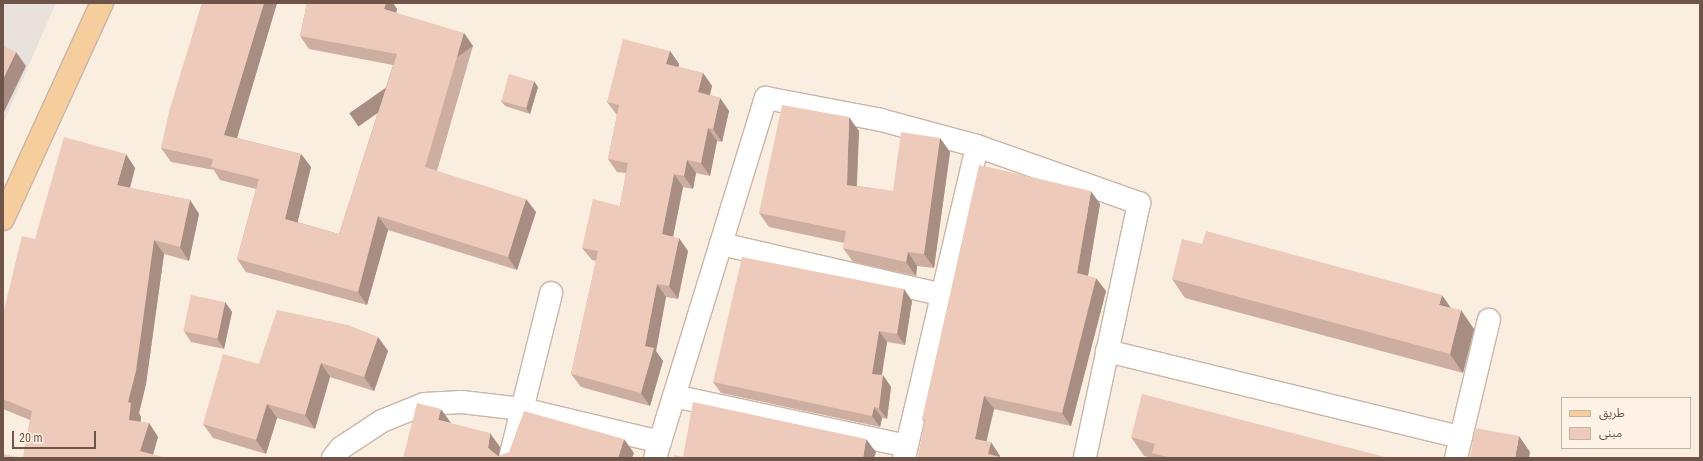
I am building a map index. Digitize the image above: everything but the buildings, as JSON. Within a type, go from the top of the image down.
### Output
[{"type":"main road","points":[[3,219],[102,3]]},
{"type":"street","points":[[333,458],[341,448],[382,421],[424,404],[462,402],[522,410],[657,450],[766,98],[882,120],[978,146],[1139,202],[1084,458]]},
{"type":"street","points":[[674,396],[905,452],[978,146]]},
{"type":"street","points":[[721,244],[942,295]]},
{"type":"street","points":[[510,458],[551,293]]},
{"type":"street","points":[[1456,458],[1489,320]]},
{"type":"street","points":[[1108,351],[1461,437]]},
{"type":"shaded area","points":[[3,3],[56,3],[3,124]]}]
